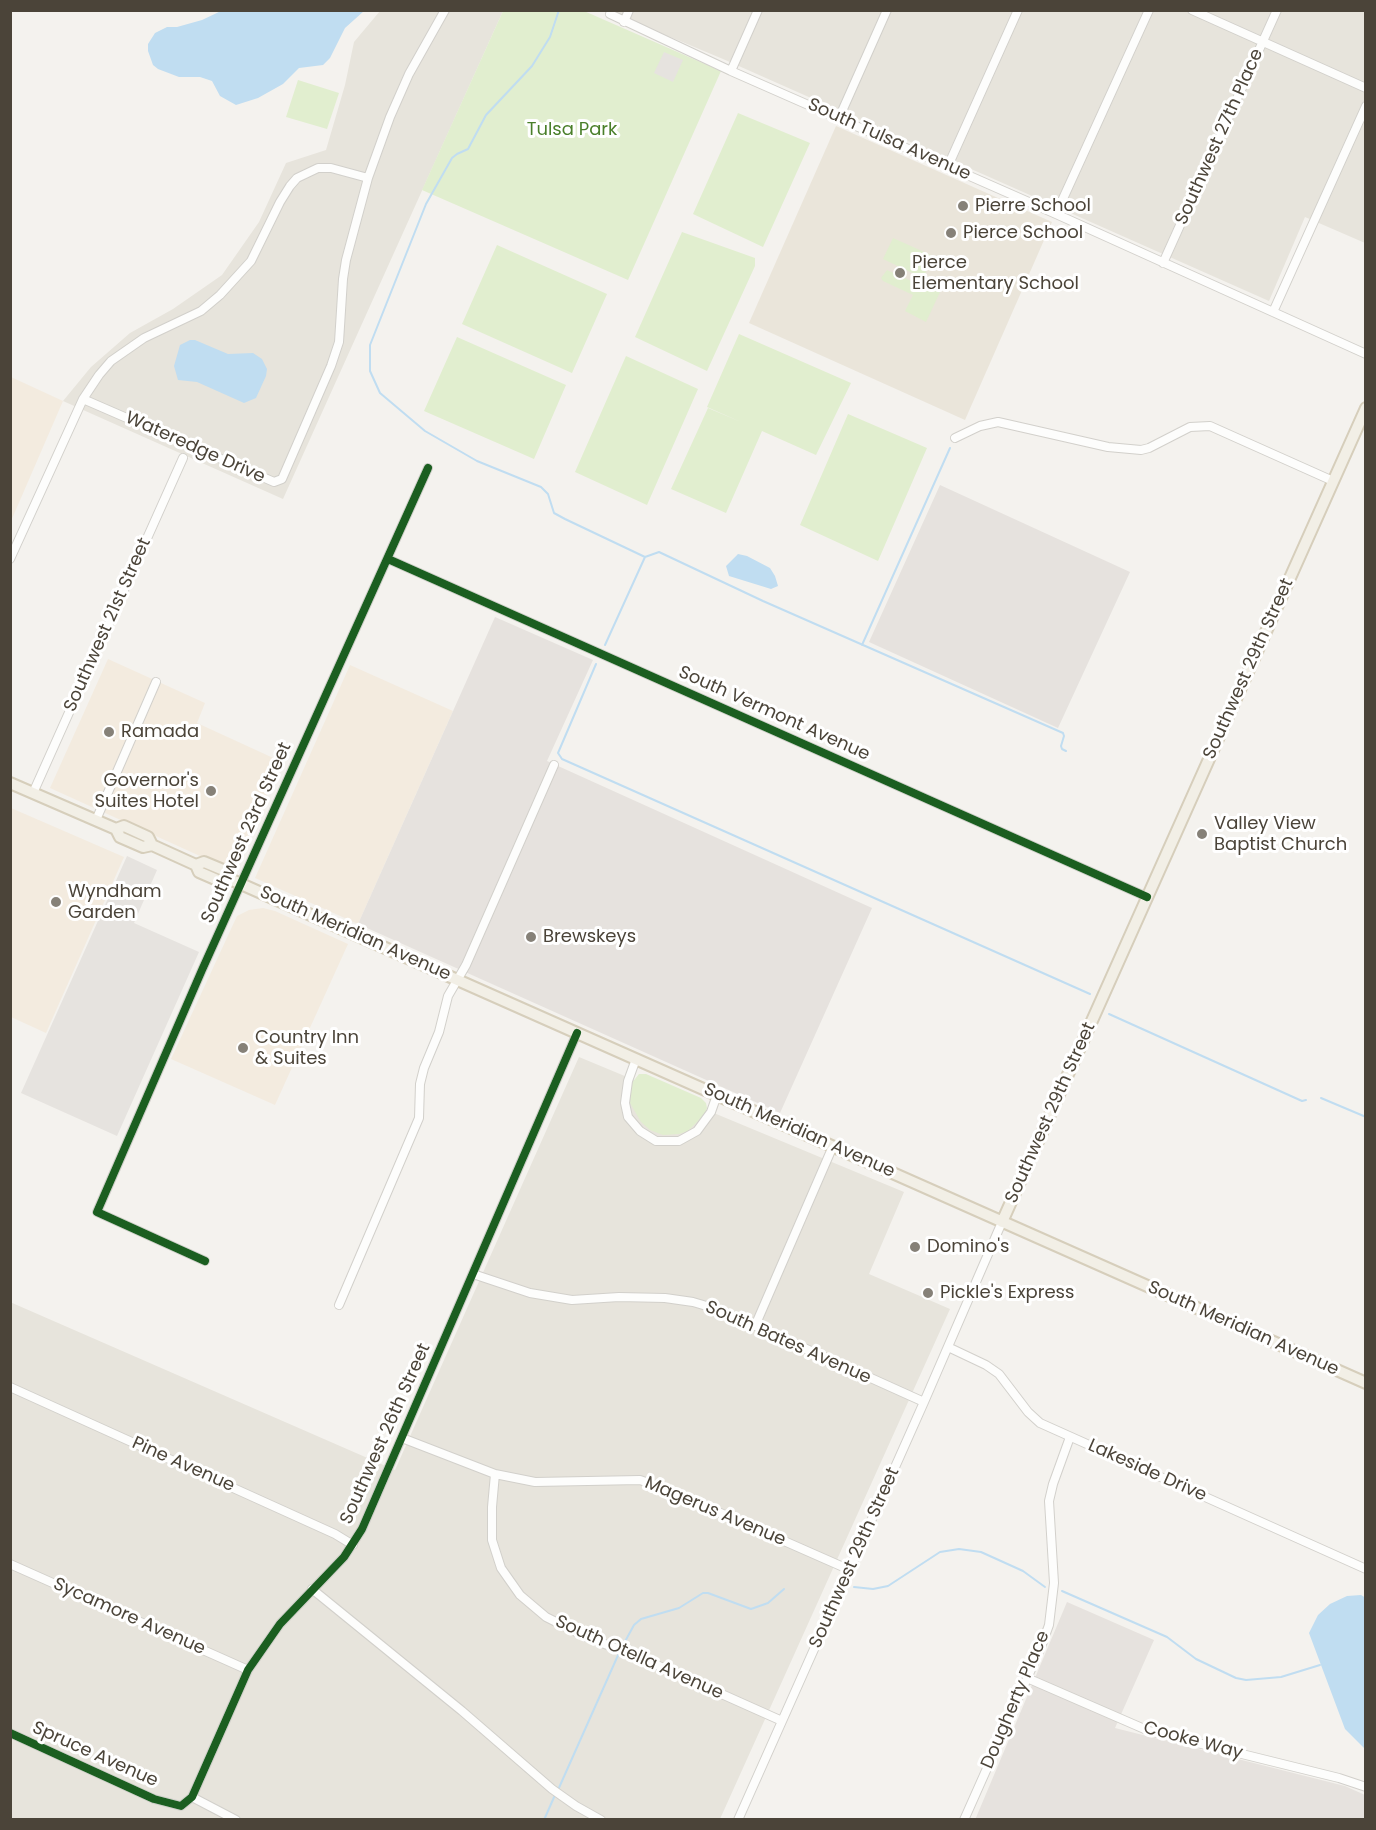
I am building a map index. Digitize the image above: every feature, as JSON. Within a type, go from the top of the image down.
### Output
[{"type":"main road","name":"Southwest 29th Street","points":[[1002,1222],[1365,408]]},
{"type":"main road","name":"South Meridian Avenue","points":[[10,783],[116,829],[120,837],[143,847],[152,845],[196,865],[199,872],[222,882],[236,882],[1365,1383]]},
{"type":"street","name":"Wateredge Drive","points":[[83,399],[273,482],[282,479],[331,366],[339,342],[343,279],[352,234],[368,178],[390,117],[409,74],[445,10]]},
{"type":"street","points":[[624,21],[629,10]]},
{"type":"street","points":[[731,71],[758,10]]},
{"type":"street","points":[[839,118],[887,10]]},
{"type":"street","points":[[948,166],[1018,10]]},
{"type":"street","points":[[1056,214],[1149,10]]},
{"type":"street","points":[[1192,10],[1365,87]]},
{"type":"street","name":"Southwest 27th Place","points":[[1163,263],[1277,10]]},
{"type":"street","name":"South Tulsa Avenue","points":[[610,14],[731,71],[1056,214],[1365,354]]},
{"type":"street","points":[[1273,312],[1365,106]]},
{"type":"street","points":[[10,559],[83,399],[111,361],[144,338],[201,311],[236,279],[251,261],[280,202],[297,178],[318,168],[331,168],[368,178]]},
{"type":"street","points":[[955,438],[962,430],[998,422],[1134,451],[1149,448],[1190,427],[1210,426],[1333,481]]},
{"type":"street","name":"Southwest 21st Street","points":[[33,792],[183,458]]},
{"type":"street","name":"Southwest 23rd Street","points":[[205,1261],[97,1212],[236,882],[388,559],[428,468]]},
{"type":"street","name":"South Vermont Avenue","points":[[388,559],[1147,897]]},
{"type":"street","points":[[96,820],[156,682]]},
{"type":"street","points":[[339,1305],[419,1118],[420,1084],[439,1032],[448,996],[466,965],[554,765]]},
{"type":"street","name":"Southwest 26th Street","points":[[192,1797],[248,1670],[280,1624],[353,1545],[362,1529],[577,1033]]},
{"type":"street","points":[[636,1059],[628,1081],[626,1110],[628,1117],[640,1131],[656,1141],[680,1141],[697,1131],[711,1112],[717,1095]]},
{"type":"street","points":[[755,1326],[833,1146]]},
{"type":"street","name":"Southwest 29th Street","points":[[738,1820],[1002,1222]]},
{"type":"street","name":"South Bates Avenue","points":[[473,1274],[530,1293],[572,1300],[619,1297],[665,1298],[693,1302],[755,1326],[924,1402]]},
{"type":"street","name":"Lakeside Drive","points":[[948,1347],[986,1365],[999,1374],[1028,1412],[1040,1423],[1365,1569]]},
{"type":"street","name":"Pine Avenue","points":[[10,1387],[335,1534],[353,1545]]},
{"type":"street","name":"Dougherty Place","points":[[964,1820],[1041,1647],[1052,1606],[1053,1548],[1049,1501],[1070,1437]]},
{"type":"street","name":"Magerus Avenue","points":[[402,1438],[495,1474],[536,1482],[640,1480],[666,1488],[850,1570]]},
{"type":"street","name":"South Otella Avenue","points":[[495,1474],[492,1540],[501,1568],[520,1595],[546,1617],[584,1636],[782,1721]]},
{"type":"street","name":"Sycamore Avenue","points":[[10,1564],[248,1670]]},
{"type":"street","points":[[312,1589],[462,1711],[552,1789],[601,1820]]},
{"type":"street","name":"Cooke Way","points":[[1027,1678],[1149,1731],[1339,1778],[1365,1787]]},
{"type":"street","name":"Spruce Avenue","points":[[10,1733],[154,1799],[181,1806],[192,1797]]},
{"type":"street","points":[[192,1797],[236,1820]]},
{"type":"shaded area","points":[[380,11],[503,11],[283,499],[63,401],[91,367],[130,333],[173,309],[222,275],[259,222],[286,163],[326,150],[345,85],[354,42]]},
{"type":"shaded area","points":[[608,11],[1365,11],[1365,243],[1305,217],[1269,301],[723,59]]},
{"type":"shaded area","points":[[664,52],[683,60],[673,82],[654,73]]},
{"type":"shaded area","name":"Pierce Elementary School","points":[[836,126],[1052,222],[965,420],[749,323]]},
{"type":"shaded area","points":[[11,377],[63,401],[11,521]]},
{"type":"shaded area","points":[[940,485],[1130,572],[1058,728],[869,642]]},
{"type":"shaded area","points":[[495,617],[593,660],[547,761],[872,908],[780,1113],[358,924]]},
{"type":"shaded area","points":[[108,659],[205,703],[197,723],[282,762],[233,871],[50,788]]},
{"type":"shaded area","points":[[350,665],[453,711],[358,924],[255,878]]},
{"type":"shaded area","points":[[11,808],[124,857],[46,1033],[11,1017]]},
{"type":"shaded area","points":[[127,856],[157,870],[134,923],[199,952],[117,1136],[21,1093]]},
{"type":"shaded area","points":[[263,908],[275,911],[348,944],[275,1105],[171,1059],[237,916],[249,910]]},
{"type":"shaded area","points":[[579,1057],[904,1192],[869,1274],[950,1309],[720,1819],[11,1820],[10,1302],[395,1470]]},
{"type":"shaded area","points":[[1067,1602],[1154,1640],[1115,1728],[1345,1786],[1365,1795],[1365,1819],[975,1820]]},
{"type":"green space","name":"Tulsa Park","points":[[503,11],[584,11],[721,71],[628,280],[422,190]]},
{"type":"green space","points":[[298,80],[339,93],[327,129],[286,117]]},
{"type":"green space","points":[[738,113],[810,143],[763,247],[693,214]]},
{"type":"green space","points":[[682,232],[755,258],[755,266],[707,371],[635,337]]},
{"type":"green space","points":[[893,238],[931,255],[932,258],[923,278],[883,259]]},
{"type":"green space","points":[[497,245],[607,294],[572,373],[462,324]]},
{"type":"green space","points":[[887,270],[918,284],[931,283],[941,290],[926,322],[905,311],[913,295],[883,281],[881,278]]},
{"type":"green space","points":[[739,334],[851,383],[816,455],[762,431],[726,513],[671,489],[708,408],[741,422],[707,407]]},
{"type":"green space","points":[[457,337],[566,385],[534,459],[424,411]]},
{"type":"green space","points":[[626,356],[698,389],[647,505],[575,472]]},
{"type":"green space","points":[[848,414],[927,448],[878,561],[800,525]]},
{"type":"green space","points":[[639,1074],[646,1074],[701,1098],[706,1103],[705,1114],[688,1131],[679,1134],[663,1135],[650,1130],[641,1122],[630,1103],[631,1084]]},
{"type":"water","points":[[221,11],[364,11],[345,28],[330,58],[323,65],[299,68],[283,84],[258,98],[236,105],[220,96],[212,81],[200,77],[179,77],[158,69],[153,65],[148,51],[148,44],[155,33],[167,27],[177,27],[202,20]]},
{"type":"water","points":[[190,340],[228,354],[253,353],[262,359],[267,369],[266,376],[256,398],[244,403],[197,382],[178,380],[174,366],[180,345]]},
{"type":"water","points":[[738,554],[770,568],[778,586],[771,589],[729,576],[726,566]]},
{"type":"water","points":[[1361,1595],[1366,1598],[1365,1749],[1345,1729],[1309,1633],[1318,1615],[1330,1604],[1347,1596]]},
{"type":"waterway","points":[[559,10],[550,37],[532,66],[486,115],[468,149],[452,158],[426,204],[370,345],[370,371],[380,393],[425,431],[477,461],[541,487],[548,494],[554,513],[565,519],[645,557],[659,552],[763,601],[1063,733],[1061,746],[1066,751]]},
{"type":"waterway","points":[[862,645],[950,448]]},
{"type":"waterway","points":[[605,645],[645,557]]},
{"type":"waterway","points":[[596,664],[558,753],[562,759],[1090,994]]},
{"type":"waterway","points":[[1109,1014],[1302,1101],[1306,1100]]},
{"type":"waterway","points":[[1321,1098],[1366,1117]]},
{"type":"waterway","points":[[854,1587],[873,1589],[888,1586],[940,1552],[959,1549],[981,1552],[1023,1571],[1045,1587]]},
{"type":"waterway","points":[[622,1647],[634,1625],[641,1619],[679,1608],[703,1593],[751,1609],[768,1603],[784,1589]]},
{"type":"waterway","points":[[1062,1591],[1167,1637],[1196,1659],[1236,1678],[1246,1680],[1281,1677],[1320,1665]]},
{"type":"waterway","points":[[558,1790],[619,1653]]},
{"type":"waterway","points":[[544,1820],[555,1795]]},
{"type":"cycle path","points":[[205,1261],[97,1212],[202,970],[428,468]]},
{"type":"cycle path","points":[[388,559],[1147,897]]},
{"type":"cycle path","points":[[10,1733],[154,1799],[181,1806],[192,1797],[248,1670],[280,1624],[344,1557],[362,1529],[577,1033]]},
{"type":"place","name":"Pierre School","points":[[963,206]]},
{"type":"place","name":"Pierce School","points":[[951,233]]},
{"type":"place","name":"Pierce Elementary School","points":[[900,273]]},
{"type":"place","name":"Ramada","points":[[109,732]]},
{"type":"place","name":"Governor's Suites Hotel","points":[[211,791]]},
{"type":"place","name":"Valley View Baptist Church","points":[[1202,834]]},
{"type":"place","name":"Wyndham Garden","points":[[56,902]]},
{"type":"place","name":"Brewskeys","points":[[531,937]]},
{"type":"place","name":"Country Inn & Suites","points":[[243,1048]]},
{"type":"place","name":"Domino's","points":[[915,1247]]},
{"type":"place","name":"Pickle's Express","points":[[928,1293]]}]
